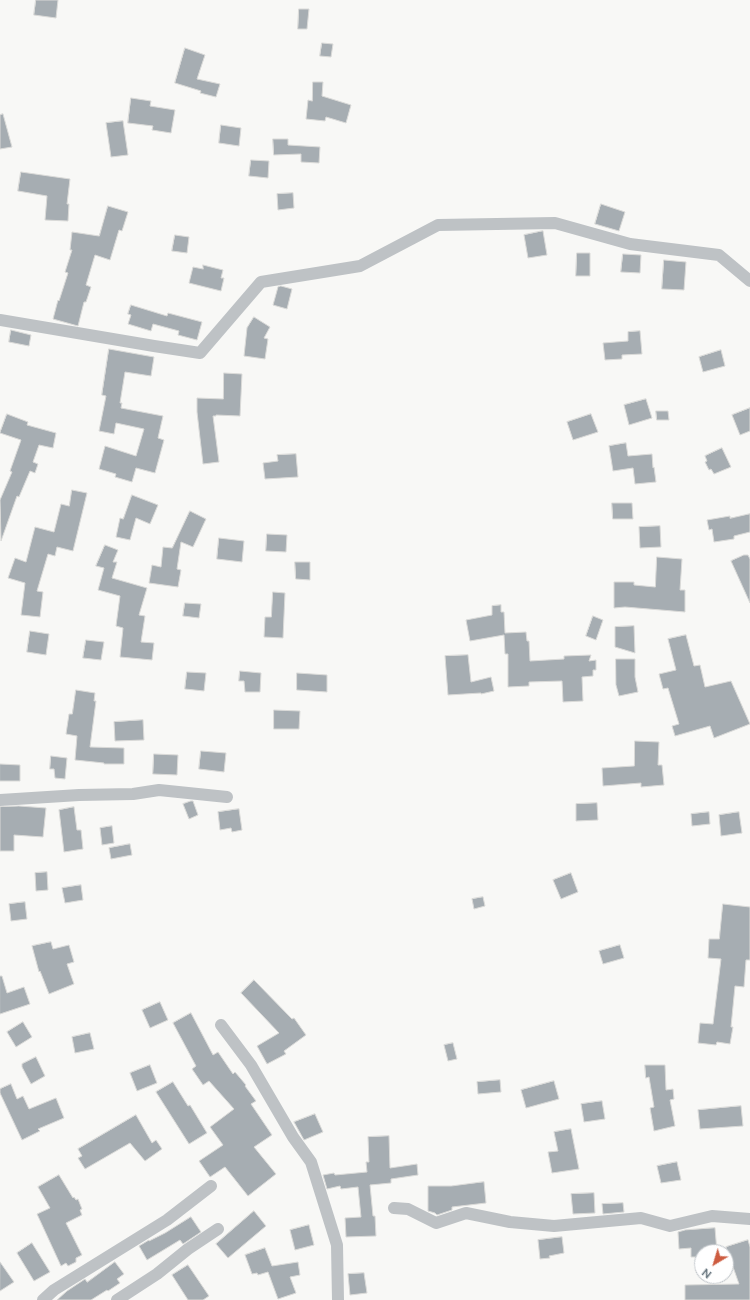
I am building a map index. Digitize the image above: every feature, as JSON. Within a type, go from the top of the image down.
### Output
[{"type":"street","points":[[0,320],[200,353],[261,282],[360,266],[438,225],[555,223],[630,244],[719,255],[750,281]]},
{"type":"street","points":[[0,800],[79,795],[133,794],[159,790],[227,797]]},
{"type":"street","points":[[221,1025],[251,1065],[293,1137],[311,1162],[337,1245],[338,1300]]},
{"type":"street","points":[[43,1300],[54,1290],[167,1220],[211,1186]]},
{"type":"street","points":[[394,1208],[408,1209],[436,1223],[466,1213],[510,1222],[554,1226],[641,1218],[670,1226],[712,1216],[750,1219]]},
{"type":"street","points":[[117,1300],[158,1274],[188,1249],[218,1229]]},
{"type":"building","points":[[36,0],[58,0],[56,18],[34,15]]},
{"type":"building","points":[[299,9],[309,9],[307,29],[298,29]]},
{"type":"building","points":[[322,43],[333,44],[331,57],[320,56]]},
{"type":"building","points":[[185,48],[205,55],[197,79],[220,84],[216,97],[200,93],[201,91],[175,83]]},
{"type":"building","points":[[313,82],[323,82],[322,96],[351,105],[346,123],[326,117],[325,121],[306,119],[308,100],[312,101]]},
{"type":"building","points":[[131,98],[151,101],[150,106],[175,110],[171,133],[152,130],[153,126],[128,123]]},
{"type":"building","points":[[3,114],[12,147],[0,149],[0,115]]},
{"type":"building","points":[[123,121],[128,155],[111,157],[106,123]]},
{"type":"building","points":[[221,125],[241,128],[239,146],[219,143]]},
{"type":"building","points":[[273,139],[288,139],[288,145],[320,147],[319,163],[301,162],[301,154],[274,155]]},
{"type":"building","points":[[251,160],[269,161],[268,178],[249,176]]},
{"type":"building","points":[[21,172],[70,179],[67,204],[69,204],[68,221],[45,220],[47,196],[18,191]]},
{"type":"building","points":[[293,193],[294,208],[278,210],[277,194]]},
{"type":"building","points":[[601,204],[625,212],[619,231],[595,224]]},
{"type":"building","points":[[108,206],[128,212],[122,231],[119,230],[110,260],[95,255],[86,285],[91,287],[86,302],[84,302],[78,326],[53,319],[68,273],[65,272],[72,250],[70,250],[72,232],[99,236]]},
{"type":"building","points":[[543,231],[547,255],[528,258],[524,235]]},
{"type":"building","points":[[175,235],[189,237],[187,253],[172,251]]},
{"type":"building","points":[[577,253],[590,253],[590,276],[576,276]]},
{"type":"building","points":[[623,254],[641,255],[640,273],[621,272]]},
{"type":"building","points":[[664,260],[686,262],[684,290],[662,289]]},
{"type":"building","points":[[203,265],[223,270],[221,278],[224,278],[221,291],[189,283],[193,267],[203,269]]},
{"type":"building","points":[[281,286],[292,289],[287,309],[273,305],[278,287]]},
{"type":"building","points":[[131,305],[167,316],[168,313],[202,322],[197,340],[178,335],[179,331],[153,324],[151,331],[128,324],[131,315],[128,314]]},
{"type":"building","points":[[254,317],[270,327],[264,338],[268,339],[265,359],[244,356],[247,328]]},
{"type":"building","points":[[11,330],[31,335],[29,346],[9,342]]},
{"type":"building","points":[[640,331],[642,354],[622,355],[622,359],[605,360],[603,343],[628,341],[628,332]]},
{"type":"building","points":[[109,349],[154,357],[151,376],[125,372],[120,403],[122,403],[121,408],[163,416],[158,438],[164,440],[155,473],[136,468],[132,482],[115,477],[116,474],[99,469],[105,446],[136,456],[144,429],[116,423],[114,434],[99,431],[106,396],[102,395]]},
{"type":"building","points":[[721,350],[725,366],[703,372],[699,357]]},
{"type":"building","points":[[224,373],[242,374],[240,416],[213,416],[219,462],[203,464],[197,412],[197,398],[223,399]]},
{"type":"building","points":[[646,399],[652,418],[629,425],[624,405]]},
{"type":"building","points":[[750,408],[750,431],[740,435],[732,415]]},
{"type":"building","points":[[656,411],[668,411],[669,420],[657,420]]},
{"type":"building","points":[[7,414],[28,422],[27,425],[56,433],[53,448],[39,445],[33,462],[38,464],[35,473],[30,471],[19,497],[17,496],[1,541],[0,500],[12,472],[10,471],[21,440],[0,433]]},
{"type":"building","points":[[591,414],[598,432],[573,440],[567,422]]},
{"type":"building","points":[[626,443],[628,456],[652,454],[656,482],[635,484],[633,468],[613,471],[609,446]]},
{"type":"building","points":[[722,448],[731,467],[714,474],[711,469],[709,470],[705,462],[707,461],[705,456]]},
{"type":"building","points":[[296,454],[298,477],[265,479],[263,463],[278,461],[277,455]]},
{"type":"building","points":[[72,490],[87,493],[73,551],[57,547],[55,556],[48,554],[37,591],[43,592],[40,617],[21,615],[25,583],[8,578],[15,558],[26,562],[35,527],[54,532],[61,504],[69,506]]},
{"type":"building","points":[[132,495],[158,505],[150,524],[136,518],[130,540],[116,537],[120,518],[123,519]]},
{"type":"building","points":[[612,503],[632,503],[633,519],[613,519]]},
{"type":"building","points":[[190,511],[206,519],[193,547],[181,542],[177,569],[181,570],[178,587],[149,583],[152,565],[161,567],[163,547],[172,548]]},
{"type":"building","points":[[750,514],[750,532],[734,536],[734,539],[714,542],[712,529],[709,530],[707,520]]},
{"type":"building","points":[[660,526],[661,547],[640,548],[639,527]]},
{"type":"building","points":[[267,534],[287,535],[286,552],[266,551]]},
{"type":"building","points":[[219,538],[244,541],[242,562],[217,559]]},
{"type":"building","points":[[105,545],[118,550],[113,562],[117,562],[112,578],[147,588],[139,615],[145,616],[141,642],[154,643],[152,660],[120,657],[123,628],[116,626],[120,596],[98,590],[104,568],[96,566]]},
{"type":"building","points":[[744,555],[748,555],[750,559],[750,603],[731,561]]},
{"type":"building","points":[[657,557],[682,559],[680,590],[685,590],[685,612],[625,607],[614,608],[614,582],[634,582],[634,585],[655,587]]},
{"type":"building","points":[[295,562],[310,562],[310,580],[296,579]]},
{"type":"building","points":[[273,592],[285,593],[283,638],[264,637],[265,617],[271,617]]},
{"type":"building","points":[[185,603],[201,604],[199,618],[183,616]]},
{"type":"building","points":[[501,605],[501,612],[504,612],[505,633],[526,632],[527,641],[529,641],[530,661],[564,659],[564,656],[591,655],[589,661],[596,660],[596,670],[593,670],[593,676],[582,677],[583,701],[563,702],[562,681],[529,682],[529,686],[508,687],[508,654],[505,654],[504,635],[470,641],[466,620],[492,615],[492,606]]},
{"type":"building","points":[[593,616],[603,620],[596,640],[586,636]]},
{"type":"building","points":[[634,626],[635,653],[615,647],[615,627]]},
{"type":"building","points":[[30,631],[49,634],[46,655],[27,652]]},
{"type":"building","points":[[686,635],[694,666],[700,665],[705,687],[731,681],[750,724],[714,738],[710,726],[675,736],[672,726],[679,724],[668,688],[663,689],[659,674],[676,670],[668,639]]},
{"type":"building","points":[[86,640],[104,642],[101,660],[83,658]]},
{"type":"building","points":[[468,655],[471,682],[491,677],[494,691],[481,694],[448,695],[445,656]]},
{"type":"building","points":[[616,659],[635,659],[635,677],[638,692],[619,696],[616,685]]},
{"type":"building","points":[[240,671],[261,673],[260,692],[245,692],[244,681],[239,681]]},
{"type":"building","points":[[187,672],[206,673],[204,691],[185,689]]},
{"type":"building","points":[[297,673],[327,675],[327,692],[297,690]]},
{"type":"building","points":[[76,690],[95,693],[94,701],[96,701],[90,747],[124,748],[124,764],[104,764],[75,760],[77,736],[66,734],[69,714],[72,714]]},
{"type":"building","points":[[274,710],[300,711],[299,729],[274,729]]},
{"type":"building","points":[[143,720],[144,740],[115,741],[114,722]]},
{"type":"building","points":[[635,741],[659,742],[658,765],[662,765],[664,785],[641,787],[641,783],[603,786],[602,768],[634,766]]},
{"type":"building","points":[[201,751],[226,753],[224,772],[199,769]]},
{"type":"building","points":[[154,754],[178,755],[177,775],[153,774]]},
{"type":"building","points":[[51,756],[67,758],[65,779],[55,778],[54,769],[50,769]]},
{"type":"building","points":[[0,764],[20,765],[20,781],[0,781]]},
{"type":"building","points":[[193,801],[198,815],[189,819],[183,804]]},
{"type":"building","points":[[597,803],[598,820],[576,821],[576,804]]},
{"type":"building","points":[[19,806],[46,808],[43,837],[14,835],[14,851],[0,851],[0,807]]},
{"type":"building","points":[[74,807],[77,830],[81,830],[83,849],[64,852],[59,810]]},
{"type":"building","points":[[239,809],[242,830],[232,832],[231,828],[220,830],[218,812]]},
{"type":"building","points":[[709,812],[710,824],[692,826],[691,814]]},
{"type":"building","points":[[739,812],[742,833],[721,836],[719,815]]},
{"type":"building","points":[[112,826],[114,843],[102,845],[100,828]]},
{"type":"building","points":[[130,844],[132,855],[111,859],[109,848]]},
{"type":"building","points":[[47,872],[48,890],[36,891],[35,873]]},
{"type":"building","points":[[571,873],[578,892],[561,899],[553,880]]},
{"type":"building","points":[[81,885],[83,900],[65,903],[62,888]]},
{"type":"building","points":[[483,897],[485,906],[474,909],[472,899]]},
{"type":"building","points":[[25,902],[27,919],[11,921],[9,904]]},
{"type":"building","points":[[723,904],[750,907],[750,960],[746,960],[744,987],[735,986],[731,1027],[733,1027],[730,1044],[717,1042],[716,1045],[698,1043],[700,1023],[713,1024],[721,959],[708,958],[709,939],[719,939]]},
{"type":"building","points":[[51,942],[53,949],[69,945],[74,962],[67,964],[74,984],[49,994],[40,971],[39,972],[32,946]]},
{"type":"building","points":[[620,945],[624,958],[603,964],[599,951]]},
{"type":"building","points":[[0,976],[2,976],[7,993],[24,987],[30,1004],[0,1014]]},
{"type":"building","points":[[254,980],[292,1019],[294,1018],[306,1035],[284,1051],[286,1054],[267,1064],[257,1046],[279,1033],[241,993]]},
{"type":"building","points":[[160,1002],[168,1020],[150,1028],[142,1010]]},
{"type":"building","points":[[191,1013],[213,1055],[218,1052],[233,1074],[235,1072],[246,1085],[245,1086],[256,1101],[251,1104],[272,1135],[254,1147],[276,1174],[248,1196],[225,1167],[210,1177],[199,1161],[223,1145],[210,1127],[234,1109],[209,1081],[203,1085],[192,1069],[196,1066],[173,1023]]},
{"type":"building","points":[[23,1022],[32,1037],[16,1047],[7,1032]]},
{"type":"building","points":[[90,1033],[94,1049],[75,1053],[72,1037]]},
{"type":"building","points":[[453,1043],[457,1059],[448,1061],[444,1045]]},
{"type":"building","points":[[36,1057],[45,1076],[31,1084],[22,1067],[22,1064]]},
{"type":"building","points":[[150,1065],[157,1083],[137,1091],[130,1073]]},
{"type":"building","points":[[645,1065],[665,1065],[666,1090],[673,1089],[674,1099],[670,1100],[675,1126],[654,1131],[650,1108],[654,1107],[649,1077],[646,1078]]},
{"type":"building","points":[[500,1080],[501,1092],[478,1094],[477,1082]]},
{"type":"building","points":[[554,1081],[559,1099],[526,1108],[521,1090]]},
{"type":"building","points":[[173,1082],[188,1106],[190,1105],[207,1133],[189,1144],[156,1092]]},
{"type":"building","points":[[11,1084],[17,1099],[23,1096],[29,1109],[56,1098],[64,1118],[38,1129],[40,1131],[22,1140],[0,1093],[0,1089]]},
{"type":"building","points":[[602,1101],[605,1119],[584,1122],[581,1104]]},
{"type":"building","points":[[741,1106],[743,1126],[700,1129],[698,1110]]},
{"type":"building","points":[[315,1114],[323,1132],[304,1140],[294,1122]]},
{"type":"building","points":[[136,1115],[152,1143],[156,1140],[162,1149],[145,1161],[130,1143],[85,1169],[78,1158],[82,1156],[78,1149]]},
{"type":"building","points":[[571,1129],[579,1169],[552,1173],[548,1152],[558,1151],[554,1132]]},
{"type":"building","points":[[389,1136],[390,1168],[417,1164],[418,1175],[391,1179],[391,1183],[370,1185],[373,1216],[375,1216],[376,1236],[346,1237],[345,1218],[361,1217],[358,1187],[341,1189],[340,1186],[327,1189],[323,1175],[334,1173],[335,1175],[367,1172],[366,1162],[369,1162],[368,1137]]},
{"type":"building","points":[[677,1162],[681,1180],[661,1183],[657,1166]]},
{"type":"building","points":[[59,1175],[73,1198],[74,1197],[76,1200],[78,1199],[82,1209],[80,1210],[82,1215],[66,1223],[82,1255],[76,1258],[76,1262],[68,1266],[66,1263],[61,1266],[37,1214],[50,1208],[38,1187]]},
{"type":"building","points":[[484,1182],[486,1203],[452,1207],[452,1210],[437,1215],[428,1211],[428,1186],[451,1186]]},
{"type":"building","points":[[594,1193],[595,1213],[573,1214],[571,1194]]},
{"type":"building","points":[[623,1203],[624,1212],[603,1214],[602,1204]]},
{"type":"building","points":[[254,1211],[266,1226],[228,1258],[216,1244]]},
{"type":"building","points":[[191,1217],[201,1232],[183,1244],[180,1240],[147,1260],[139,1246],[165,1233]]},
{"type":"building","points":[[309,1225],[314,1245],[295,1250],[290,1230]]},
{"type":"building","points":[[715,1228],[716,1244],[694,1244],[694,1257],[691,1257],[691,1248],[679,1249],[678,1232],[685,1230]]},
{"type":"building","points":[[562,1237],[564,1253],[549,1256],[550,1258],[540,1259],[538,1240]]},
{"type":"building","points":[[748,1240],[750,1247],[750,1300],[685,1300],[685,1285],[739,1284],[734,1270],[734,1244]]},
{"type":"building","points":[[32,1243],[50,1272],[34,1281],[17,1253]]},
{"type":"building","points":[[265,1248],[272,1266],[298,1262],[300,1275],[290,1277],[296,1293],[278,1299],[268,1272],[258,1275],[257,1273],[252,1274],[245,1255]]},
{"type":"building","points":[[0,1262],[14,1282],[0,1291]]},
{"type":"building","points":[[115,1262],[124,1274],[117,1279],[120,1283],[108,1291],[107,1290],[91,1300],[57,1300],[85,1279],[87,1282]]},
{"type":"building","points":[[188,1265],[209,1296],[203,1300],[188,1300],[172,1275]]},
{"type":"building","points":[[364,1273],[367,1293],[350,1295],[348,1274]]}]
